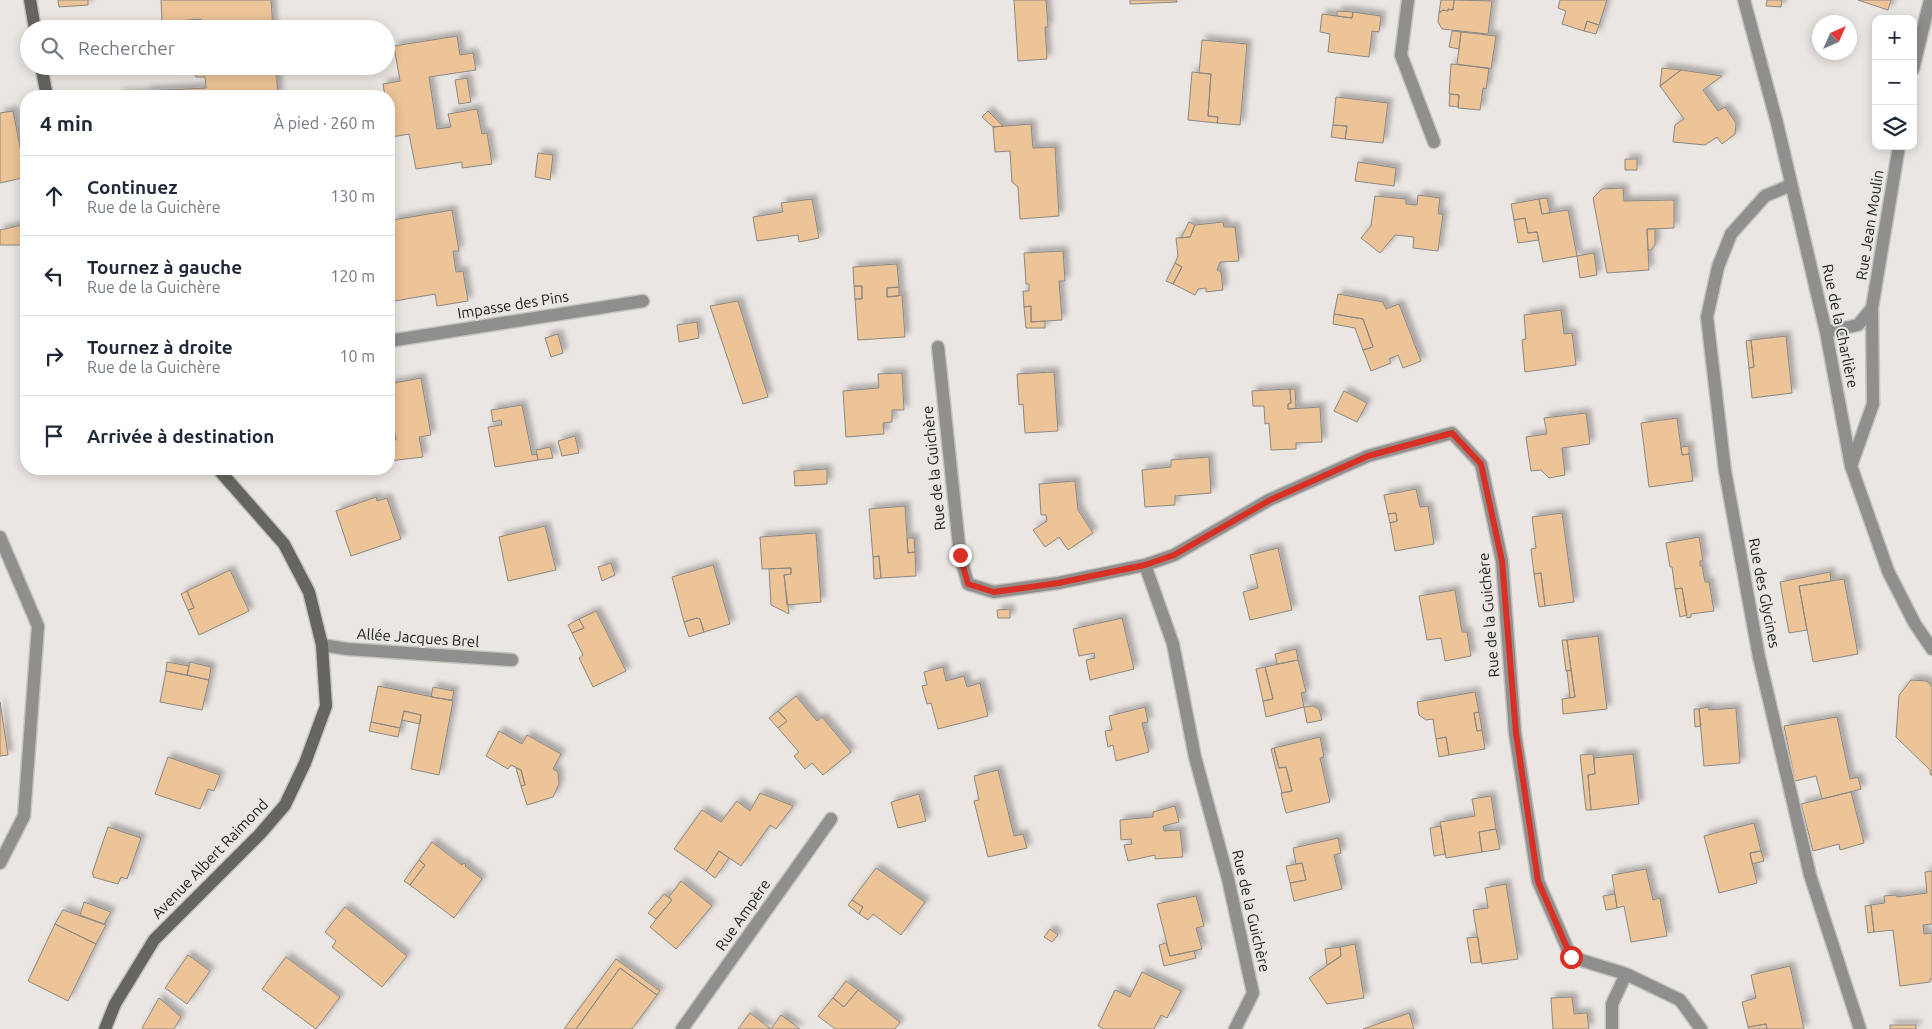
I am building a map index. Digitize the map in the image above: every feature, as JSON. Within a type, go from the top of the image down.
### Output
[{"type":"street","points":[[30,0],[33,20]]},
{"type":"street","points":[[1408,0],[1400,55],[1434,142]]},
{"type":"street","name":"Rue de la Charlière","points":[[1744,0],[1826,332],[1851,466],[1888,571],[1915,624],[1932,649]]},
{"type":"street","points":[[1915,60],[1930,0]]},
{"type":"street","points":[[43,75],[46,90]]},
{"type":"street","name":"Rue Jean Moulin","points":[[1851,466],[1872,404],[1872,308],[1898,150]]},
{"type":"street","name":"Rue des Glycines","points":[[1791,185],[1765,196],[1731,234],[1718,267],[1707,317],[1725,471],[1759,657],[1810,875],[1860,1029]]},
{"type":"street","name":"Impasse des Pins","points":[[395,340],[643,301]]},
{"type":"street","points":[[1826,332],[1858,325],[1872,308]]},
{"type":"street","name":"Rue de la Guichère","points":[[938,347],[960,555],[968,584],[994,592],[1058,583],[1145,565],[1174,555],[1270,500],[1368,456],[1452,433],[1481,464],[1502,561],[1516,733],[1538,881],[1571,957],[1626,974]]},
{"type":"street","name":"Avenue Albert Raimond","points":[[105,1029],[115,1004],[154,940],[260,834],[285,805],[305,763],[326,706],[322,645],[309,592],[284,544],[223,475]]},
{"type":"street","points":[[0,537],[38,626],[24,816],[0,863]]},
{"type":"street","name":"Rue de la Guichère","points":[[1145,565],[1172,644],[1195,757],[1228,879],[1253,993],[1235,1029]]},
{"type":"street","name":"Allée Jacques Brel","points":[[322,645],[347,649],[512,660]]},
{"type":"street","name":"Rue Ampère","points":[[682,1029],[830,819]]},
{"type":"street","points":[[1612,1029],[1612,1004],[1626,974],[1680,1000],[1701,1029]]},
{"type":"building","points":[[58,0],[88,0],[88,5],[59,7]]},
{"type":"building","points":[[161,0],[271,0],[272,20],[162,20]]},
{"type":"building","points":[[1014,0],[1046,0],[1048,27],[1045,27],[1047,59],[1018,61]]},
{"type":"building","points":[[1130,0],[1176,0],[1177,2],[1130,4]]},
{"type":"building","points":[[1441,0],[1454,0],[1453,10],[1443,10],[1439,13]]},
{"type":"building","points":[[1454,0],[1492,1],[1488,34],[1442,29],[1438,22],[1439,13],[1443,10],[1453,10]]},
{"type":"building","points":[[1560,0],[1607,0],[1599,25],[1587,21],[1584,31],[1562,24],[1566,11],[1558,8]]},
{"type":"building","points":[[1767,0],[1782,0],[1781,7],[1766,6]]},
{"type":"building","points":[[1858,0],[1891,0],[1888,10]]},
{"type":"building","points":[[1337,11],[1353,12],[1352,18],[1337,16]]},
{"type":"building","points":[[1353,12],[1381,16],[1379,32],[1372,31],[1369,57],[1328,52],[1330,34],[1320,32],[1322,14],[1352,18]]},
{"type":"building","points":[[1587,21],[1599,25],[1596,34],[1584,31]]},
{"type":"building","points":[[1452,31],[1461,32],[1459,49],[1449,47]]},
{"type":"building","points":[[1461,32],[1496,36],[1491,69],[1457,64]]},
{"type":"building","points":[[457,36],[460,55],[473,53],[476,70],[429,77],[437,129],[451,127],[448,114],[477,109],[482,134],[487,133],[492,164],[462,168],[462,162],[416,169],[409,134],[395,136],[395,90],[384,90],[383,84],[400,81],[395,46]]},
{"type":"building","points":[[1202,40],[1247,44],[1240,125],[1217,123],[1218,117],[1208,116],[1211,74],[1199,73]]},
{"type":"building","points":[[1451,64],[1489,68],[1486,89],[1483,88],[1480,110],[1458,108],[1459,95],[1449,94]]},
{"type":"building","points":[[1662,68],[1681,70],[1660,86]]},
{"type":"building","points":[[1681,70],[1722,76],[1703,90],[1718,111],[1725,107],[1736,123],[1735,134],[1722,144],[1717,137],[1705,145],[1673,142],[1675,125],[1684,119],[1660,86]]},
{"type":"building","points":[[1192,72],[1211,74],[1208,116],[1218,117],[1217,123],[1188,120]]},
{"type":"building","points":[[195,75],[277,75],[278,90],[166,90],[206,88],[205,77],[196,77]]},
{"type":"building","points":[[467,78],[471,102],[459,104],[455,80]]},
{"type":"building","points":[[1450,94],[1459,95],[1458,107],[1449,106]]},
{"type":"building","points":[[1336,97],[1388,103],[1383,143],[1345,139],[1347,126],[1333,125]]},
{"type":"building","points":[[13,111],[20,147],[20,178],[0,183],[0,113]]},
{"type":"building","points":[[988,111],[1003,126],[993,127],[982,117]]},
{"type":"building","points":[[1031,124],[1033,148],[1055,147],[1059,216],[1020,219],[1018,187],[1012,182],[1010,151],[995,152],[993,127]]},
{"type":"building","points":[[1333,125],[1347,126],[1345,139],[1331,137]]},
{"type":"building","points":[[538,153],[553,155],[550,180],[535,177]]},
{"type":"building","points":[[1625,159],[1637,159],[1637,170],[1625,170]]},
{"type":"building","points":[[1358,162],[1396,168],[1394,186],[1355,181]]},
{"type":"building","points":[[1623,188],[1624,201],[1674,200],[1674,228],[1647,229],[1649,270],[1607,273],[1593,198],[1602,189]]},
{"type":"building","points":[[1418,195],[1440,198],[1438,214],[1443,214],[1438,251],[1413,248],[1414,237],[1395,235],[1380,253],[1361,238],[1371,226],[1375,196],[1406,199],[1406,204],[1417,205]]},
{"type":"building","points":[[1547,198],[1550,213],[1542,214],[1539,199]]},
{"type":"building","points":[[812,199],[819,238],[799,242],[798,235],[757,241],[753,217],[783,212],[781,203]]},
{"type":"building","points":[[1539,199],[1542,214],[1568,210],[1577,256],[1543,262],[1537,232],[1528,233],[1525,218],[1514,220],[1511,204]]},
{"type":"building","points":[[452,210],[459,251],[453,251],[456,272],[463,271],[468,301],[437,306],[435,294],[395,301],[395,220]]},
{"type":"building","points":[[1525,218],[1528,233],[1537,232],[1539,240],[1518,243],[1514,220]]},
{"type":"building","points":[[1189,222],[1195,225],[1190,237],[1181,238]]},
{"type":"building","points":[[1223,222],[1224,227],[1235,227],[1239,261],[1220,262],[1217,270],[1221,272],[1223,290],[1206,292],[1206,288],[1198,289],[1195,295],[1173,284],[1182,267],[1175,263],[1178,256],[1176,238],[1190,237],[1195,225]]},
{"type":"building","points":[[20,225],[20,245],[0,245],[0,230]]},
{"type":"building","points":[[1647,229],[1655,229],[1655,245],[1651,250],[1648,250]]},
{"type":"building","points":[[1063,251],[1065,281],[1059,281],[1062,320],[1031,322],[1031,306],[1024,307],[1023,291],[1029,291],[1029,284],[1026,284],[1024,253]]},
{"type":"building","points":[[1594,253],[1597,275],[1580,278],[1577,256]]},
{"type":"building","points":[[1175,263],[1182,267],[1173,284],[1166,281]]},
{"type":"building","points":[[897,264],[899,287],[887,288],[887,297],[902,295],[905,337],[858,340],[855,299],[862,299],[862,286],[854,286],[853,267]]},
{"type":"building","points":[[854,286],[862,286],[862,299],[855,299]]},
{"type":"building","points":[[899,287],[899,296],[887,297],[887,288]]},
{"type":"building","points":[[1338,294],[1383,302],[1386,309],[1399,304],[1421,361],[1403,368],[1398,355],[1389,359],[1391,363],[1371,371],[1363,350],[1373,347],[1363,319],[1334,314]]},
{"type":"building","points":[[738,301],[768,397],[743,404],[710,306]]},
{"type":"building","points":[[1031,306],[1031,322],[1045,321],[1045,328],[1026,328],[1024,307]]},
{"type":"building","points":[[1561,310],[1564,334],[1572,333],[1576,365],[1525,372],[1522,340],[1526,339],[1524,315]]},
{"type":"building","points":[[1334,314],[1363,319],[1373,347],[1363,350],[1355,328],[1333,324]]},
{"type":"building","points":[[697,322],[699,338],[679,342],[677,325]]},
{"type":"building","points":[[558,334],[563,353],[551,357],[545,338]]},
{"type":"building","points":[[1786,336],[1792,393],[1752,398],[1749,368],[1754,367],[1751,340]]},
{"type":"building","points":[[1751,340],[1754,367],[1749,368],[1746,341]]},
{"type":"building","points":[[1054,372],[1058,431],[1025,433],[1023,404],[1019,405],[1017,374]]},
{"type":"building","points":[[902,373],[904,410],[892,410],[892,422],[883,423],[884,434],[846,437],[843,391],[879,388],[878,374]]},
{"type":"building","points":[[421,378],[431,435],[419,437],[423,457],[395,460],[395,383]]},
{"type":"building","points":[[1290,389],[1295,389],[1296,408],[1288,409],[1288,404],[1291,403]]},
{"type":"building","points":[[1290,389],[1291,403],[1288,404],[1288,409],[1320,407],[1322,442],[1296,443],[1296,449],[1271,450],[1269,423],[1265,424],[1264,406],[1253,406],[1252,391]]},
{"type":"building","points":[[1344,391],[1367,403],[1357,422],[1334,411]]},
{"type":"building","points":[[522,405],[532,455],[537,454],[538,460],[495,467],[488,427],[502,425],[501,420],[493,422],[491,410]]},
{"type":"building","points":[[1586,413],[1590,444],[1562,448],[1565,475],[1549,478],[1541,470],[1531,471],[1526,437],[1547,434],[1544,418]]},
{"type":"building","points":[[1677,418],[1682,455],[1689,454],[1693,481],[1649,487],[1641,423]]},
{"type":"building","points":[[575,436],[579,453],[562,456],[558,441]]},
{"type":"building","points":[[1689,446],[1689,454],[1682,455],[1681,447]]},
{"type":"building","points":[[550,447],[553,458],[538,460],[536,450]]},
{"type":"building","points":[[1209,457],[1211,493],[1175,496],[1175,505],[1145,507],[1142,470],[1171,467],[1171,460]]},
{"type":"building","points":[[827,469],[827,484],[795,486],[794,471]]},
{"type":"building","points":[[1075,481],[1078,510],[1093,533],[1068,550],[1059,537],[1045,547],[1033,530],[1047,521],[1046,515],[1041,515],[1039,484]]},
{"type":"building","points":[[1416,489],[1420,507],[1428,506],[1434,544],[1395,551],[1390,523],[1397,521],[1396,513],[1388,514],[1384,495]]},
{"type":"building","points":[[376,497],[377,501],[387,498],[401,539],[351,556],[336,511]]},
{"type":"building","points":[[905,506],[908,553],[915,552],[916,576],[881,578],[879,556],[873,557],[869,509]]},
{"type":"building","points":[[1396,513],[1397,521],[1390,523],[1388,514]]},
{"type":"building","points":[[1562,513],[1574,602],[1545,606],[1541,573],[1534,574],[1531,549],[1536,548],[1532,517]]},
{"type":"building","points":[[545,526],[556,570],[508,581],[499,537]]},
{"type":"building","points":[[816,533],[821,602],[787,605],[784,575],[791,574],[791,568],[762,569],[760,537]]},
{"type":"building","points":[[1699,537],[1703,561],[1700,561],[1700,566],[1702,566],[1705,582],[1709,582],[1714,611],[1691,614],[1691,617],[1687,618],[1682,588],[1675,589],[1666,543]]},
{"type":"building","points":[[907,538],[914,538],[915,552],[908,553]]},
{"type":"building","points":[[1278,548],[1292,610],[1250,620],[1243,592],[1258,588],[1250,555]]},
{"type":"building","points":[[879,556],[881,578],[874,579],[873,557]]},
{"type":"building","points":[[611,563],[615,575],[602,581],[598,567]]},
{"type":"building","points":[[713,565],[730,624],[704,632],[700,619],[697,618],[684,622],[672,577]]},
{"type":"building","points":[[791,568],[791,574],[784,575],[789,614],[771,605],[769,569]]},
{"type":"building","points":[[230,570],[249,611],[199,635],[188,610],[194,608],[187,591]]},
{"type":"building","points":[[1830,572],[1831,581],[1799,586],[1807,630],[1789,633],[1780,582]]},
{"type":"building","points":[[1541,573],[1545,606],[1539,607],[1534,574]]},
{"type":"building","points":[[1844,579],[1858,654],[1813,662],[1799,586]]},
{"type":"building","points":[[1682,588],[1687,615],[1680,617],[1675,589]]},
{"type":"building","points":[[1455,590],[1462,632],[1467,632],[1471,656],[1445,661],[1441,638],[1427,640],[1419,596]]},
{"type":"building","points":[[187,591],[194,608],[188,610],[181,594]]},
{"type":"building","points":[[1010,609],[1010,618],[998,618],[997,610]]},
{"type":"building","points":[[596,611],[626,671],[593,687],[579,658],[583,655],[572,633],[584,628],[579,619]]},
{"type":"building","points":[[697,618],[700,619],[704,632],[689,637],[684,622]]},
{"type":"building","points":[[1122,618],[1134,669],[1090,680],[1086,660],[1095,658],[1094,653],[1079,656],[1073,629]]},
{"type":"building","points":[[579,619],[584,628],[572,633],[568,625]]},
{"type":"building","points":[[1598,636],[1607,709],[1563,714],[1562,699],[1575,697],[1567,640]]},
{"type":"building","points":[[1562,640],[1567,640],[1571,670],[1566,671]]},
{"type":"building","points":[[1296,649],[1298,660],[1277,664],[1275,654]]},
{"type":"building","points":[[1298,660],[1306,692],[1301,693],[1304,707],[1266,717],[1263,701],[1273,699],[1265,667]]},
{"type":"building","points":[[167,662],[189,666],[187,675],[166,671]]},
{"type":"building","points":[[190,662],[211,667],[209,680],[187,675]]},
{"type":"building","points":[[943,667],[946,681],[964,676],[967,687],[980,683],[988,716],[938,729],[931,703],[927,704],[922,686],[927,685],[924,672]]},
{"type":"building","points":[[1265,667],[1273,699],[1263,701],[1256,669]]},
{"type":"building","points":[[1571,670],[1575,697],[1570,698],[1567,671]]},
{"type":"building","points":[[166,671],[209,680],[202,710],[160,702]]},
{"type":"building","points":[[1911,680],[1927,681],[1932,687],[1932,776],[1930,770],[1896,737],[1899,695]]},
{"type":"building","points":[[378,686],[453,701],[439,775],[411,769],[421,715],[404,711],[400,728],[371,722]]},
{"type":"building","points":[[433,687],[454,691],[452,700],[431,697]]},
{"type":"building","points":[[1475,692],[1479,712],[1474,713],[1477,731],[1482,730],[1485,749],[1449,755],[1446,737],[1436,739],[1433,719],[1426,720],[1419,715],[1417,702]]},
{"type":"building","points":[[796,696],[817,721],[822,717],[851,752],[823,775],[812,763],[805,769],[794,756],[799,752],[778,728],[787,721],[778,711]]},
{"type":"building","points":[[0,702],[8,755],[0,756]]},
{"type":"building","points":[[1313,706],[1319,709],[1322,720],[1307,723],[1304,707]]},
{"type":"building","points":[[1145,707],[1148,722],[1142,723],[1149,752],[1116,761],[1113,745],[1108,747],[1105,731],[1112,730],[1109,716]]},
{"type":"building","points":[[1708,707],[1709,710],[1736,708],[1740,763],[1704,766],[1699,709]]},
{"type":"building","points":[[1694,709],[1699,709],[1701,726],[1695,727]]},
{"type":"building","points":[[404,711],[421,715],[420,724],[402,720]]},
{"type":"building","points":[[778,711],[787,721],[778,728],[769,718]]},
{"type":"building","points":[[1479,712],[1482,730],[1477,731],[1474,713]]},
{"type":"building","points":[[1837,717],[1850,779],[1858,777],[1861,789],[1822,799],[1816,776],[1795,781],[1784,726]]},
{"type":"building","points":[[371,722],[400,728],[398,737],[369,731]]},
{"type":"building","points":[[499,731],[522,744],[527,735],[561,754],[553,769],[558,772],[559,784],[553,797],[527,805],[521,786],[525,785],[521,770],[511,765],[508,769],[486,756]]},
{"type":"building","points":[[1320,737],[1324,757],[1320,758],[1330,802],[1286,813],[1281,793],[1292,791],[1286,767],[1279,768],[1274,748]]},
{"type":"building","points":[[1446,737],[1449,755],[1439,757],[1436,739]]},
{"type":"building","points":[[1274,748],[1279,768],[1286,767],[1292,791],[1282,793],[1271,749]]},
{"type":"building","points":[[1593,754],[1595,774],[1588,775],[1591,810],[1586,810],[1580,755]]},
{"type":"building","points":[[1633,754],[1639,804],[1591,810],[1588,775],[1595,774],[1594,758]]},
{"type":"building","points":[[168,757],[220,775],[214,791],[208,789],[200,809],[155,794]]},
{"type":"building","points":[[516,768],[521,770],[525,785],[521,786]]},
{"type":"building","points":[[998,770],[1014,836],[1023,834],[1027,848],[988,857],[974,801],[979,800],[974,776]]},
{"type":"building","points":[[1851,792],[1864,843],[1840,850],[1839,844],[1813,851],[1801,804]]},
{"type":"building","points":[[760,793],[793,806],[776,829],[770,825],[741,866],[719,851],[706,871],[674,849],[702,810],[721,822],[737,801],[750,811]]},
{"type":"building","points":[[919,794],[926,821],[898,828],[891,802]]},
{"type":"building","points":[[1491,796],[1496,829],[1479,832],[1482,852],[1446,858],[1440,822],[1475,816],[1472,799]]},
{"type":"building","points":[[1175,806],[1179,822],[1163,826],[1164,831],[1180,830],[1183,857],[1155,859],[1155,855],[1128,861],[1124,845],[1132,844],[1131,839],[1121,840],[1120,820],[1153,817],[1153,812]]},
{"type":"building","points":[[1754,823],[1761,851],[1750,853],[1757,883],[1719,893],[1704,836]]},
{"type":"building","points":[[1441,826],[1445,854],[1434,856],[1430,828]]},
{"type":"building","points":[[108,827],[141,838],[127,879],[121,877],[118,884],[93,877],[94,875],[92,874]]},
{"type":"building","points":[[1496,829],[1500,849],[1482,852],[1479,832]]},
{"type":"building","points":[[1338,838],[1341,853],[1334,855],[1342,889],[1294,901],[1290,883],[1306,880],[1302,863],[1296,864],[1293,848]]},
{"type":"building","points":[[432,842],[462,865],[463,863],[466,864],[465,866],[482,879],[454,918],[410,885],[425,865],[419,860]]},
{"type":"building","points":[[719,851],[729,858],[715,878],[706,871]]},
{"type":"building","points":[[1761,851],[1764,861],[1752,864],[1750,853]]},
{"type":"building","points":[[419,860],[425,865],[410,885],[404,881]]},
{"type":"building","points":[[1302,863],[1306,880],[1290,883],[1286,866]]},
{"type":"building","points":[[876,868],[925,902],[901,935],[873,914],[868,920],[859,914],[863,907],[852,900]]},
{"type":"building","points":[[1646,869],[1653,900],[1660,898],[1667,936],[1631,942],[1624,906],[1617,908],[1612,875]]},
{"type":"building","points":[[1932,871],[1932,924],[1923,925],[1924,934],[1932,933],[1932,979],[1930,979],[1930,982],[1900,986],[1893,930],[1874,932],[1871,905],[1885,903],[1884,896],[1896,895],[1897,897],[1927,893],[1925,872]]},
{"type":"building","points":[[681,881],[712,906],[676,949],[650,927],[672,900],[669,897]]},
{"type":"building","points":[[1506,884],[1518,959],[1482,964],[1473,910],[1488,908],[1485,888]]},
{"type":"building","points":[[664,894],[672,900],[656,919],[648,913]]},
{"type":"building","points":[[1615,894],[1617,908],[1606,910],[1603,896]]},
{"type":"building","points":[[1196,896],[1204,926],[1196,928],[1202,949],[1170,956],[1157,904]]},
{"type":"building","points":[[852,900],[863,907],[859,914],[848,905]]},
{"type":"building","points":[[84,902],[111,912],[104,924],[80,915]]},
{"type":"building","points":[[1871,905],[1874,932],[1868,933],[1865,906]]},
{"type":"building","points":[[345,907],[407,956],[382,987],[332,947],[336,941],[325,932]]},
{"type":"building","points":[[63,910],[106,925],[96,944],[55,924]]},
{"type":"building","points":[[55,924],[96,944],[68,1001],[28,981]]},
{"type":"building","points":[[1050,929],[1058,935],[1052,942],[1044,937]]},
{"type":"building","points":[[1478,937],[1481,962],[1471,963],[1467,938]]},
{"type":"building","points":[[1166,943],[1170,956],[1194,951],[1196,958],[1164,966],[1159,945]]},
{"type":"building","points":[[1355,944],[1364,998],[1327,1004],[1309,978],[1341,956],[1340,947]]},
{"type":"building","points":[[1340,947],[1341,956],[1327,965],[1325,949]]},
{"type":"building","points":[[188,955],[210,971],[187,1004],[165,988]]},
{"type":"building","points":[[286,957],[340,997],[316,1029],[262,989]]},
{"type":"building","points":[[616,959],[660,991],[657,995],[620,968],[576,1029],[564,1029]]},
{"type":"building","points":[[1790,966],[1804,1029],[1767,1029],[1766,1024],[1748,1027],[1742,1002],[1756,998],[1751,975]]},
{"type":"building","points":[[620,968],[657,995],[632,1029],[576,1029]]},
{"type":"building","points":[[1142,972],[1181,991],[1167,1018],[1161,1015],[1154,1029],[1104,1029],[1098,1026],[1115,990],[1130,997]]},
{"type":"building","points":[[846,981],[858,990],[844,1007],[833,998]]},
{"type":"building","points":[[858,990],[900,1022],[895,1029],[835,1029],[818,1016],[833,998],[844,1007]]},
{"type":"building","points":[[1572,997],[1574,1014],[1587,1013],[1589,1029],[1553,1029],[1551,998]]},
{"type":"building","points":[[159,998],[181,1017],[174,1029],[143,1029],[142,1028]]},
{"type":"building","points":[[750,1013],[771,1029],[738,1029]]},
{"type":"building","points":[[1409,1013],[1414,1029],[1363,1029]]},
{"type":"building","points":[[781,1015],[800,1029],[771,1029]]},
{"type":"building","points":[[1766,1024],[1767,1029],[1749,1029],[1748,1027]]},
{"type":"building","points":[[1890,1025],[1916,1025],[1916,1029],[1890,1029]]},
{"type":"route","points":[[960,555],[968,584],[994,592],[1058,583],[1145,565],[1174,555],[1270,500],[1368,456],[1452,433],[1481,464],[1502,561],[1516,733],[1538,881],[1571,957]]}]
